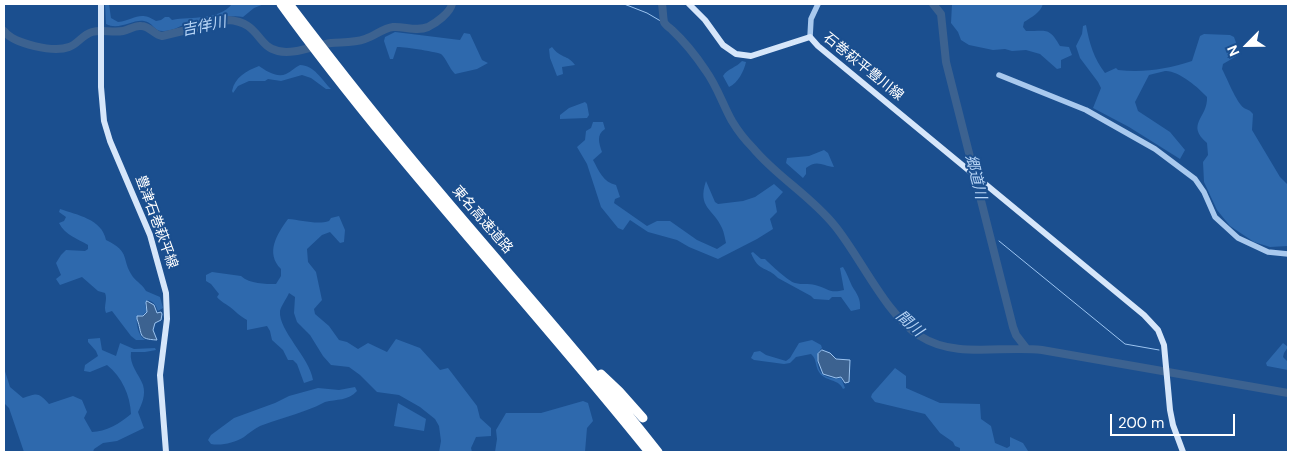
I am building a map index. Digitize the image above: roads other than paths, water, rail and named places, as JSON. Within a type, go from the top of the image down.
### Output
[{"type":"highway","name":"東名高速道路","points":[[280,4],[575,350],[658,452]]},
{"type":"highway","name":"東名高速道路","points":[[289,4],[313,42]]},
{"type":"highway","name":"東名高速道路","points":[[322,53],[383,136],[593,383],[648,452]]},
{"type":"highway","points":[[575,350],[620,391],[643,418]]},
{"type":"main road","name":"豊津石巻萩平線","points":[[101,4],[102,109],[106,130],[142,212],[165,284],[167,319],[160,375],[166,452]]},
{"type":"main road","name":"石巻萩平豊川線","points":[[689,4],[705,20],[723,45],[736,54],[751,56],[810,37],[818,46],[1110,286],[1152,323],[1162,337],[1173,425],[1183,452]]},
{"type":"street","points":[[810,37],[811,19],[818,4]]},
{"type":"street","points":[[999,75],[1086,110],[1155,149],[1195,179],[1204,192],[1215,217],[1238,238],[1268,252],[1288,254]]},
{"type":"waterway","name":"吉佯川","points":[[4,31],[9,36],[25,43],[44,48],[62,49],[72,46],[85,35],[96,31],[119,31],[141,26],[147,27],[162,36],[228,20],[246,25],[271,48],[278,51],[291,52],[331,43],[361,40],[393,27],[424,28],[442,17],[449,11],[452,4]]},
{"type":"waterway","points":[[624,4],[647,13],[664,23]]},
{"type":"waterway","name":"間川","points":[[662,4],[665,23],[686,44],[702,65],[732,121],[742,135],[772,168],[804,195],[835,226],[885,300],[908,327],[920,336],[948,347],[980,350],[1042,350],[1288,393]]},
{"type":"waterway","name":"郷道川","points":[[933,4],[941,14],[946,62],[1013,327],[1016,335],[1026,348]]},
{"type":"waterway","points":[[999,241],[1125,344],[1159,350]]}]
